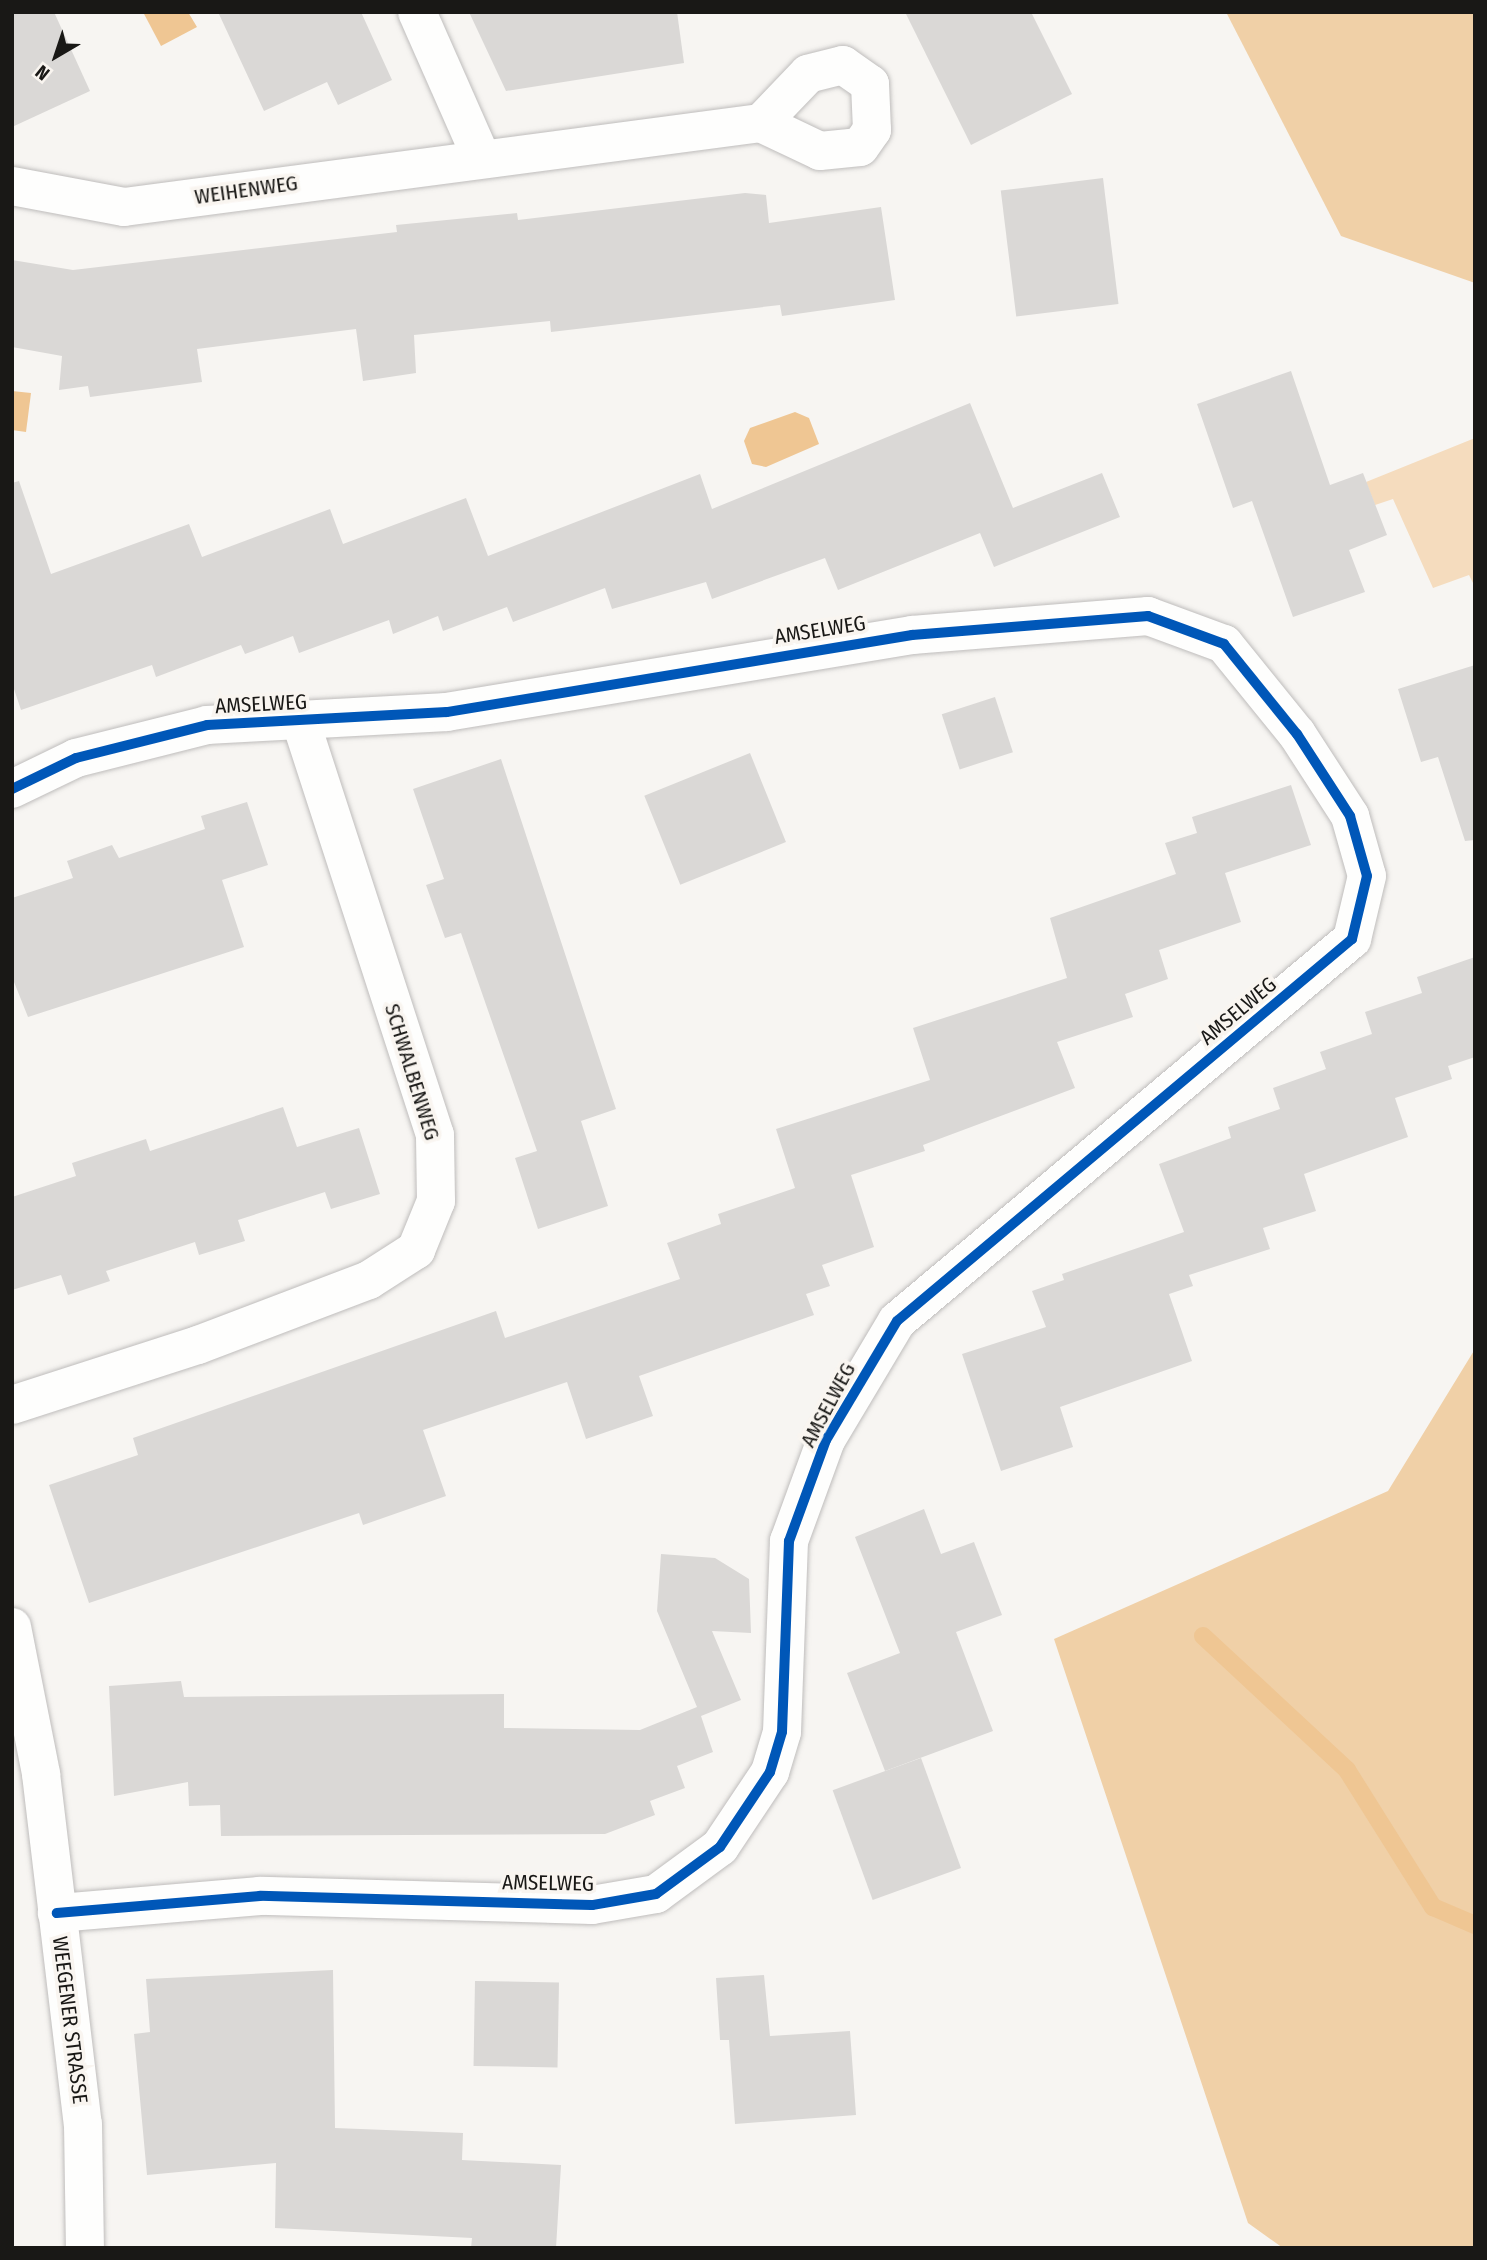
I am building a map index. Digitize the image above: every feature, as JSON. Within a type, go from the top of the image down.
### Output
[{"type":"street","points":[[417,12],[480,155]]},
{"type":"street","name":"WEIHENWEG","points":[[12,186],[124,207],[480,155],[761,123]]},
{"type":"street","name":"AMSELWEG","points":[[12,789],[76,758],[207,725],[447,712],[912,635],[1148,616],[1224,644],[1297,734],[1350,816],[1367,876],[1352,939],[897,1321],[826,1440],[789,1541],[782,1732],[770,1772],[720,1847],[656,1894],[592,1905],[260,1896],[57,1913]]},
{"type":"street","name":"SCHWALBENWEG","points":[[12,1405],[357,1285],[416,1250],[436,1201],[435,1136],[301,722]]},
{"type":"street","name":"WEEGENER STRASSE","points":[[12,1628],[27,1681],[83,2124],[85,2248]]},
{"type":"shaded area","points":[[143,12],[188,12],[197,27],[161,46]]},
{"type":"shaded area","points":[[1226,12],[1475,12],[1475,283],[1341,236]]},
{"type":"shaded area","points":[[12,391],[31,393],[26,432],[12,430]]},
{"type":"shaded area","points":[[795,412],[809,418],[819,444],[766,467],[752,464],[744,441],[750,428]]},
{"type":"shaded area","points":[[1475,438],[1475,587],[1469,575],[1433,588],[1393,499],[1375,505],[1366,482]]},
{"type":"shaded area","points":[[1475,1349],[1475,2248],[1283,2248],[1248,2223],[1054,1639],[1388,1491]]},
{"type":"building","points":[[12,12],[54,12],[90,91],[12,127]]},
{"type":"building","points":[[218,12],[361,12],[392,80],[338,105],[327,82],[264,111]]},
{"type":"building","points":[[469,12],[677,12],[684,63],[506,91]]},
{"type":"building","points":[[905,12],[1031,12],[1072,94],[971,145]]},
{"type":"building","points":[[1103,178],[1118,304],[1016,317],[1001,191]]},
{"type":"building","points":[[745,193],[766,195],[769,223],[881,207],[895,300],[782,316],[780,305],[551,332],[550,321],[414,335],[416,373],[363,381],[356,329],[197,349],[202,382],[90,397],[88,386],[59,390],[62,356],[12,347],[12,260],[73,270],[397,232],[396,225],[517,213],[518,220]]},
{"type":"building","points":[[1291,371],[1330,485],[1363,473],[1387,535],[1349,550],[1365,592],[1293,617],[1252,501],[1233,508],[1197,404]]},
{"type":"building","points":[[970,403],[1013,508],[1102,473],[1120,517],[994,567],[980,533],[838,590],[825,558],[712,599],[706,582],[612,609],[605,588],[513,622],[507,607],[443,631],[438,616],[393,634],[389,620],[299,653],[293,636],[245,654],[241,645],[156,677],[152,665],[21,710],[12,683],[12,483],[19,481],[51,574],[189,524],[202,557],[330,509],[343,544],[466,498],[488,556],[700,474],[712,509]]},
{"type":"building","points":[[1475,665],[1475,840],[1465,841],[1438,757],[1421,762],[1398,689]]},
{"type":"building","points":[[995,697],[1013,752],[960,769],[942,714]]},
{"type":"building","points":[[750,753],[786,842],[680,885],[644,796]]},
{"type":"building","points":[[501,759],[616,1109],[581,1121],[608,1206],[538,1229],[515,1158],[537,1151],[461,933],[445,938],[426,885],[444,879],[413,789]]},
{"type":"building","points":[[1291,785],[1311,845],[1225,873],[1241,922],[1159,950],[1168,979],[1125,994],[1133,1017],[1057,1042],[1075,1088],[923,1145],[925,1151],[851,1175],[874,1247],[822,1265],[830,1286],[806,1294],[814,1315],[639,1376],[653,1416],[586,1439],[567,1382],[423,1430],[446,1496],[363,1525],[359,1513],[89,1603],[49,1485],[138,1455],[133,1438],[496,1311],[505,1338],[680,1279],[667,1243],[721,1224],[718,1214],[795,1188],[776,1129],[930,1080],[913,1028],[1067,978],[1050,918],[1176,874],[1165,843],[1197,833],[1192,817]]},
{"type":"building","points":[[247,802],[268,865],[222,880],[244,947],[28,1017],[12,977],[12,898],[73,878],[67,861],[112,845],[119,858],[205,829],[201,816]]},
{"type":"building","points":[[1475,957],[1475,1057],[1448,1066],[1452,1079],[1395,1098],[1408,1137],[1304,1174],[1316,1211],[1263,1228],[1270,1249],[1189,1275],[1193,1286],[1169,1294],[1192,1361],[1060,1407],[1073,1447],[1001,1471],[962,1354],[1046,1327],[1032,1291],[1064,1280],[1062,1274],[1184,1232],[1159,1164],[1231,1138],[1228,1127],[1280,1109],[1273,1088],[1326,1069],[1320,1052],[1372,1034],[1365,1012],[1422,993],[1417,977]]},
{"type":"building","points":[[283,1107],[297,1147],[359,1128],[380,1194],[331,1209],[325,1192],[238,1220],[245,1241],[199,1255],[195,1242],[106,1271],[110,1281],[68,1295],[61,1275],[12,1290],[12,1197],[76,1176],[72,1163],[146,1139],[150,1151]]},
{"type":"building","points":[[924,1509],[941,1554],[974,1542],[1002,1615],[956,1632],[993,1731],[885,1771],[847,1673],[900,1653],[855,1537]]},
{"type":"building","points":[[661,1554],[715,1558],[749,1579],[751,1633],[712,1631],[741,1700],[701,1716],[713,1752],[677,1766],[685,1788],[650,1801],[655,1815],[605,1834],[221,1836],[220,1805],[189,1806],[188,1782],[114,1796],[109,1686],[181,1681],[184,1697],[504,1694],[504,1728],[640,1730],[697,1707],[657,1611]]},
{"type":"building","points":[[921,1758],[961,1868],[873,1900],[833,1790]]},
{"type":"building","points":[[333,1970],[335,2128],[463,2133],[462,2160],[561,2165],[556,2248],[471,2248],[472,2238],[275,2228],[276,2163],[147,2175],[134,2034],[150,2032],[146,1979]]},
{"type":"building","points":[[764,1975],[770,2036],[850,2031],[856,2115],[735,2124],[729,2040],[720,2040],[716,1978]]},
{"type":"building","points":[[475,1981],[559,1982],[558,2067],[474,2066]]},
{"type":"waterway","points":[[1203,1636],[1347,1770],[1433,1907],[1475,1925]]},
{"type":"cycle path","points":[[12,789],[76,758],[207,725],[447,712],[912,635],[1148,616],[1224,644],[1297,734],[1350,816],[1367,876],[1352,939],[897,1321],[826,1440],[789,1541],[782,1732],[770,1772],[720,1847],[656,1894],[592,1905],[260,1896],[57,1913]]}]
